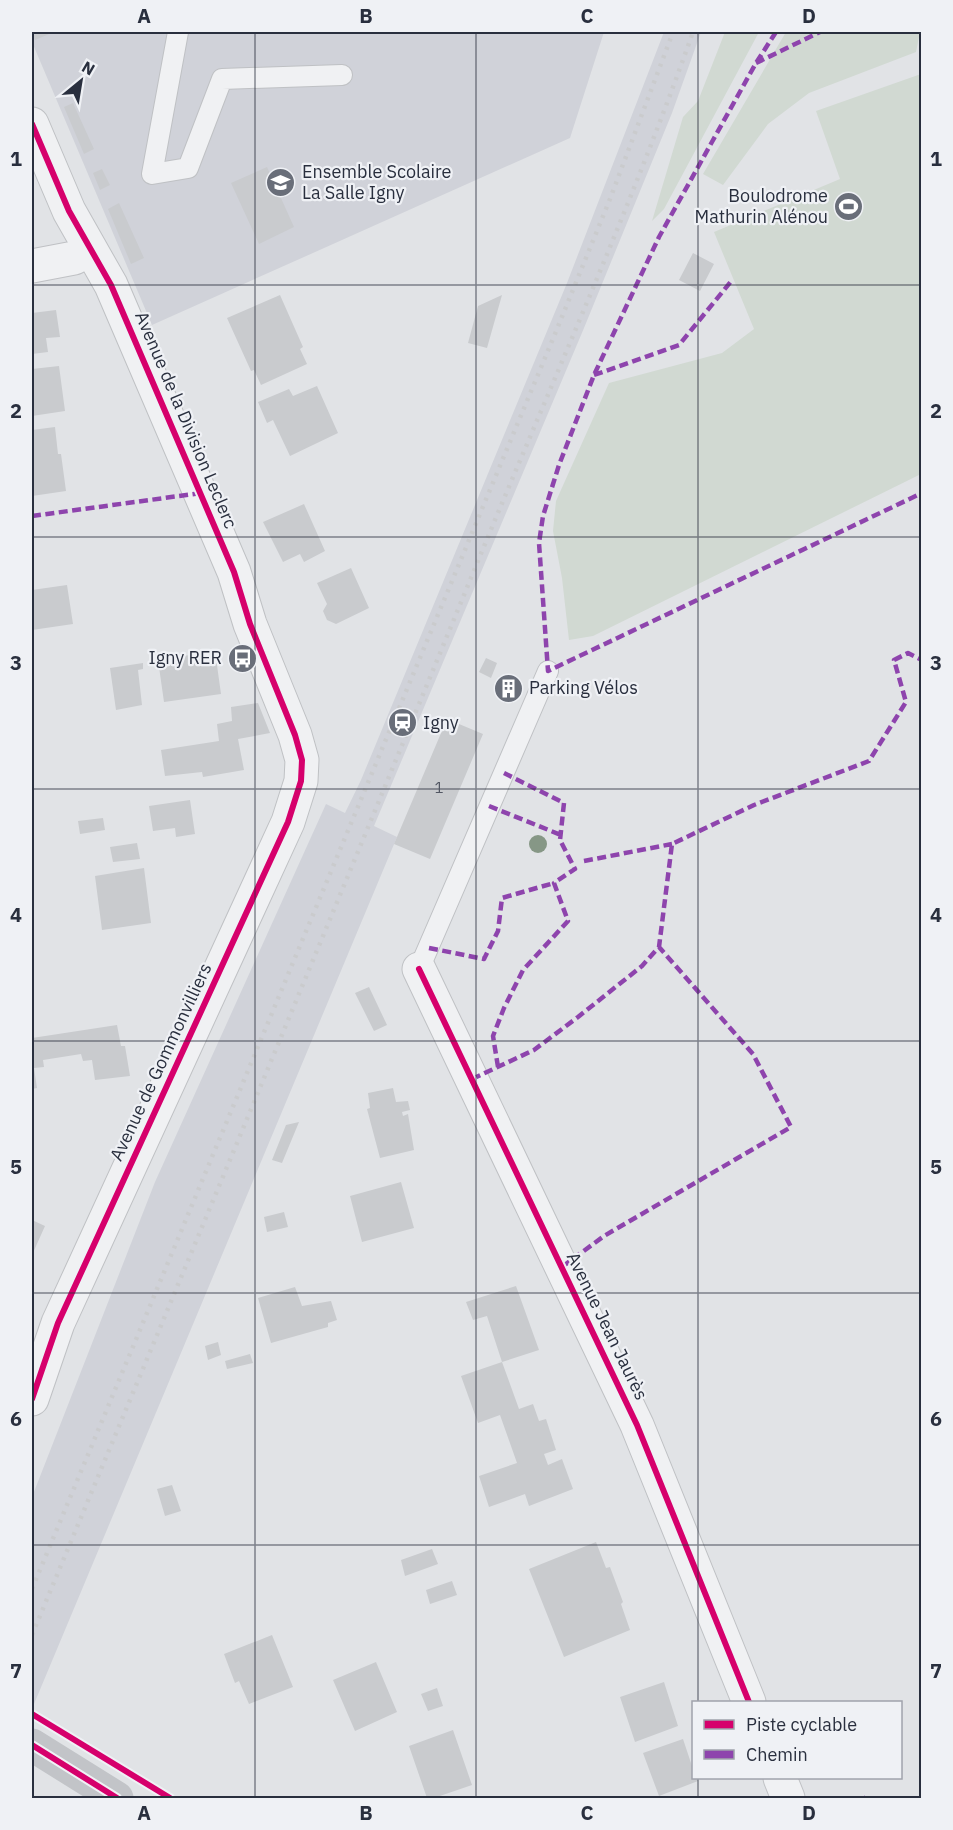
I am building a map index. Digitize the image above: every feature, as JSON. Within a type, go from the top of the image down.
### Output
[{"type":"main road","points":[[32,1745],[117,1798]]},
{"type":"street","name":"Avenue de la Division Leclerc","points":[[32,124],[69,211],[111,285],[226,552],[250,624],[295,735]]},
{"type":"street","points":[[32,266],[74,258],[90,250]]},
{"type":"street","name":"Avenue de Gommonvilliers","points":[[32,1399],[58,1323],[288,822],[301,781],[302,760],[295,735]]},
{"type":"street","name":"Avenue Jean Jaurès","points":[[419,969],[638,1425],[749,1701]]},
{"type":"street","name":"Avenue de Gommonvilliers","points":[[32,1355],[58,1323]]},
{"type":"street","points":[[780,1779],[788,1798]]},
{"type":"lane","points":[[178,32],[152,174],[189,168],[222,79],[342,75]]},
{"type":"lane","points":[[419,969],[548,671]]},
{"type":"shaded area","name":"Ensemble Scolaire La Salle Igny","points":[[32,32],[604,32],[570,138],[152,325],[32,42]]},
{"type":"shaded area","points":[[664,32],[701,32],[672,113],[584,328],[374,826],[397,837],[34,1704],[32,1702],[32,1497],[155,1182],[326,804],[345,813],[361,780],[567,283]]},
{"type":"shaded area","points":[[725,32],[759,32],[664,209],[652,221],[683,117],[698,101]]},
{"type":"shaded area","points":[[786,32],[920,32],[916,52],[809,93],[768,124],[723,185],[703,174]]},
{"type":"shaded area","points":[[921,74],[921,474],[593,636],[569,640],[562,578],[553,531],[556,501],[609,383],[722,353],[754,329],[714,232],[840,179],[816,111]]},
{"type":"building","points":[[32,32],[54,32],[35,40]]},
{"type":"building","points":[[73,103],[94,149],[84,154],[64,107]]},
{"type":"building","points":[[267,167],[294,227],[259,244],[231,183]]},
{"type":"building","points":[[102,169],[110,185],[100,190],[93,173]]},
{"type":"building","points":[[119,203],[144,258],[131,264],[108,209]]},
{"type":"building","points":[[693,253],[714,264],[700,291],[679,280]]},
{"type":"building","points":[[280,295],[303,347],[300,349],[307,364],[261,385],[254,370],[251,371],[227,318]]},
{"type":"building","points":[[502,295],[487,348],[468,343],[478,306]]},
{"type":"building","points":[[56,310],[60,337],[46,338],[48,352],[32,354],[32,313]]},
{"type":"building","points":[[59,366],[65,411],[32,416],[32,369]]},
{"type":"building","points":[[317,386],[338,433],[290,456],[273,420],[267,423],[258,402],[289,389],[293,396]]},
{"type":"building","points":[[55,427],[66,491],[32,496],[32,430]]},
{"type":"building","points":[[304,504],[325,551],[304,562],[300,554],[283,562],[263,522]]},
{"type":"building","points":[[351,568],[369,608],[336,624],[327,620],[323,611],[327,604],[317,583]]},
{"type":"building","points":[[67,585],[73,624],[32,630],[32,590]]},
{"type":"building","points":[[215,651],[221,694],[164,702],[158,660]]},
{"type":"building","points":[[486,658],[497,663],[491,678],[479,672]]},
{"type":"building","points":[[143,663],[143,669],[138,670],[142,705],[116,710],[110,668]]},
{"type":"building","name":"Parking Vélos","points":[[506,678],[517,683],[510,698],[499,692]]},
{"type":"building","points":[[258,703],[270,733],[238,739],[244,770],[203,777],[202,772],[165,776],[161,750],[219,741],[217,724],[232,721],[231,707]]},
{"type":"building","name":"Igny","points":[[447,719],[483,734],[430,859],[394,844]]},
{"type":"building","points":[[190,800],[195,834],[176,837],[175,828],[153,831],[149,806]]},
{"type":"building","points":[[103,818],[105,830],[80,834],[78,821]]},
{"type":"building","points":[[137,843],[140,859],[113,862],[110,847]]},
{"type":"building","points":[[144,868],[151,923],[102,930],[95,876]]},
{"type":"building","points":[[369,987],[387,1025],[374,1031],[355,993]]},
{"type":"building","points":[[117,1025],[121,1046],[125,1046],[130,1076],[95,1080],[92,1060],[83,1061],[81,1054],[43,1060],[44,1067],[34,1068],[37,1088],[32,1089],[32,1038]]},
{"type":"building","points":[[393,1088],[396,1102],[408,1101],[410,1110],[402,1112],[403,1116],[408,1114],[414,1150],[380,1158],[367,1109],[370,1108],[368,1093]]},
{"type":"building","points":[[299,1122],[282,1163],[272,1160],[286,1125]]},
{"type":"building","points":[[401,1182],[414,1228],[362,1242],[350,1196]]},
{"type":"building","points":[[284,1212],[288,1227],[267,1232],[264,1217]]},
{"type":"building","points":[[32,1220],[45,1226],[32,1255]]},
{"type":"building","points":[[516,1286],[539,1350],[502,1362],[487,1316],[473,1320],[466,1302]]},
{"type":"building","points":[[295,1287],[302,1306],[331,1301],[337,1320],[328,1323],[328,1327],[271,1343],[258,1298]]},
{"type":"building","points":[[218,1342],[221,1355],[208,1360],[205,1346]]},
{"type":"building","points":[[250,1354],[253,1363],[227,1369],[225,1361]]},
{"type":"building","points":[[502,1362],[519,1409],[533,1404],[539,1421],[546,1419],[556,1450],[544,1454],[548,1465],[562,1459],[573,1489],[529,1506],[525,1494],[489,1507],[479,1476],[517,1463],[500,1415],[478,1423],[461,1376]]},
{"type":"building","points":[[172,1485],[181,1511],[165,1516],[157,1489]]},
{"type":"building","points":[[596,1542],[606,1568],[610,1567],[623,1602],[621,1604],[630,1630],[564,1657],[529,1569]]},
{"type":"building","points":[[432,1549],[438,1564],[405,1576],[401,1560]]},
{"type":"building","points":[[452,1581],[457,1595],[430,1604],[426,1590]]},
{"type":"building","points":[[272,1635],[293,1687],[249,1704],[239,1681],[235,1683],[224,1654]]},
{"type":"building","points":[[376,1662],[397,1712],[355,1731],[333,1680]]},
{"type":"building","points":[[664,1682],[678,1726],[635,1742],[620,1697]]},
{"type":"building","points":[[437,1688],[443,1706],[428,1711],[421,1694]]},
{"type":"building","points":[[453,1730],[472,1785],[434,1798],[427,1798],[409,1746]]},
{"type":"building","points":[[683,1739],[692,1766],[692,1779],[698,1781],[659,1796],[643,1753]]},
{"type":"railway","points":[[32,1589],[557,329],[610,199],[673,32]]},
{"type":"railway","points":[[32,1635],[617,230],[693,32]]},
{"type":"marked path","points":[[776,32],[756,63],[659,237],[594,375],[559,465],[543,516],[539,543],[548,671],[922,493]]},
{"type":"marked path","points":[[756,63],[820,32]]},
{"type":"marked path","points":[[594,375],[679,345],[733,279]]},
{"type":"marked path","points":[[32,516],[201,493]]},
{"type":"marked path","points":[[472,1079],[534,1050],[642,966],[659,947],[672,844],[754,805],[869,761],[906,702],[894,660],[908,653],[922,660]]},
{"type":"marked path","points":[[498,1067],[493,1036],[523,970],[568,921],[554,883],[575,869],[560,840],[564,803],[504,773]]},
{"type":"marked path","points":[[489,806],[561,835]]},
{"type":"marked path","points":[[584,861],[672,844]]},
{"type":"marked path","points":[[429,948],[484,959],[498,931],[502,898],[554,883]]},
{"type":"marked path","points":[[562,1267],[604,1236],[791,1127],[753,1054],[659,947]]},
{"type":"cycle path","points":[[32,124],[69,211],[111,285],[234,572],[250,624],[295,735],[302,760],[301,781],[288,822],[58,1323],[32,1399]]},
{"type":"cycle path","points":[[419,969],[637,1425],[749,1701]]},
{"type":"cycle path","points":[[32,1714],[170,1798]]},
{"type":"cycle path","points":[[32,1745],[117,1798]]},
{"type":"place","name":"Ensemble Scolaire La Salle Igny","points":[[281,182]]},
{"type":"place","name":"Boulodrome Mathurin Alénou","points":[[849,206]]},
{"type":"place","name":"Igny RER","points":[[243,658]]},
{"type":"place","name":"Parking Vélos","points":[[508,688]]},
{"type":"place","name":"Igny","points":[[402,723]]}]
